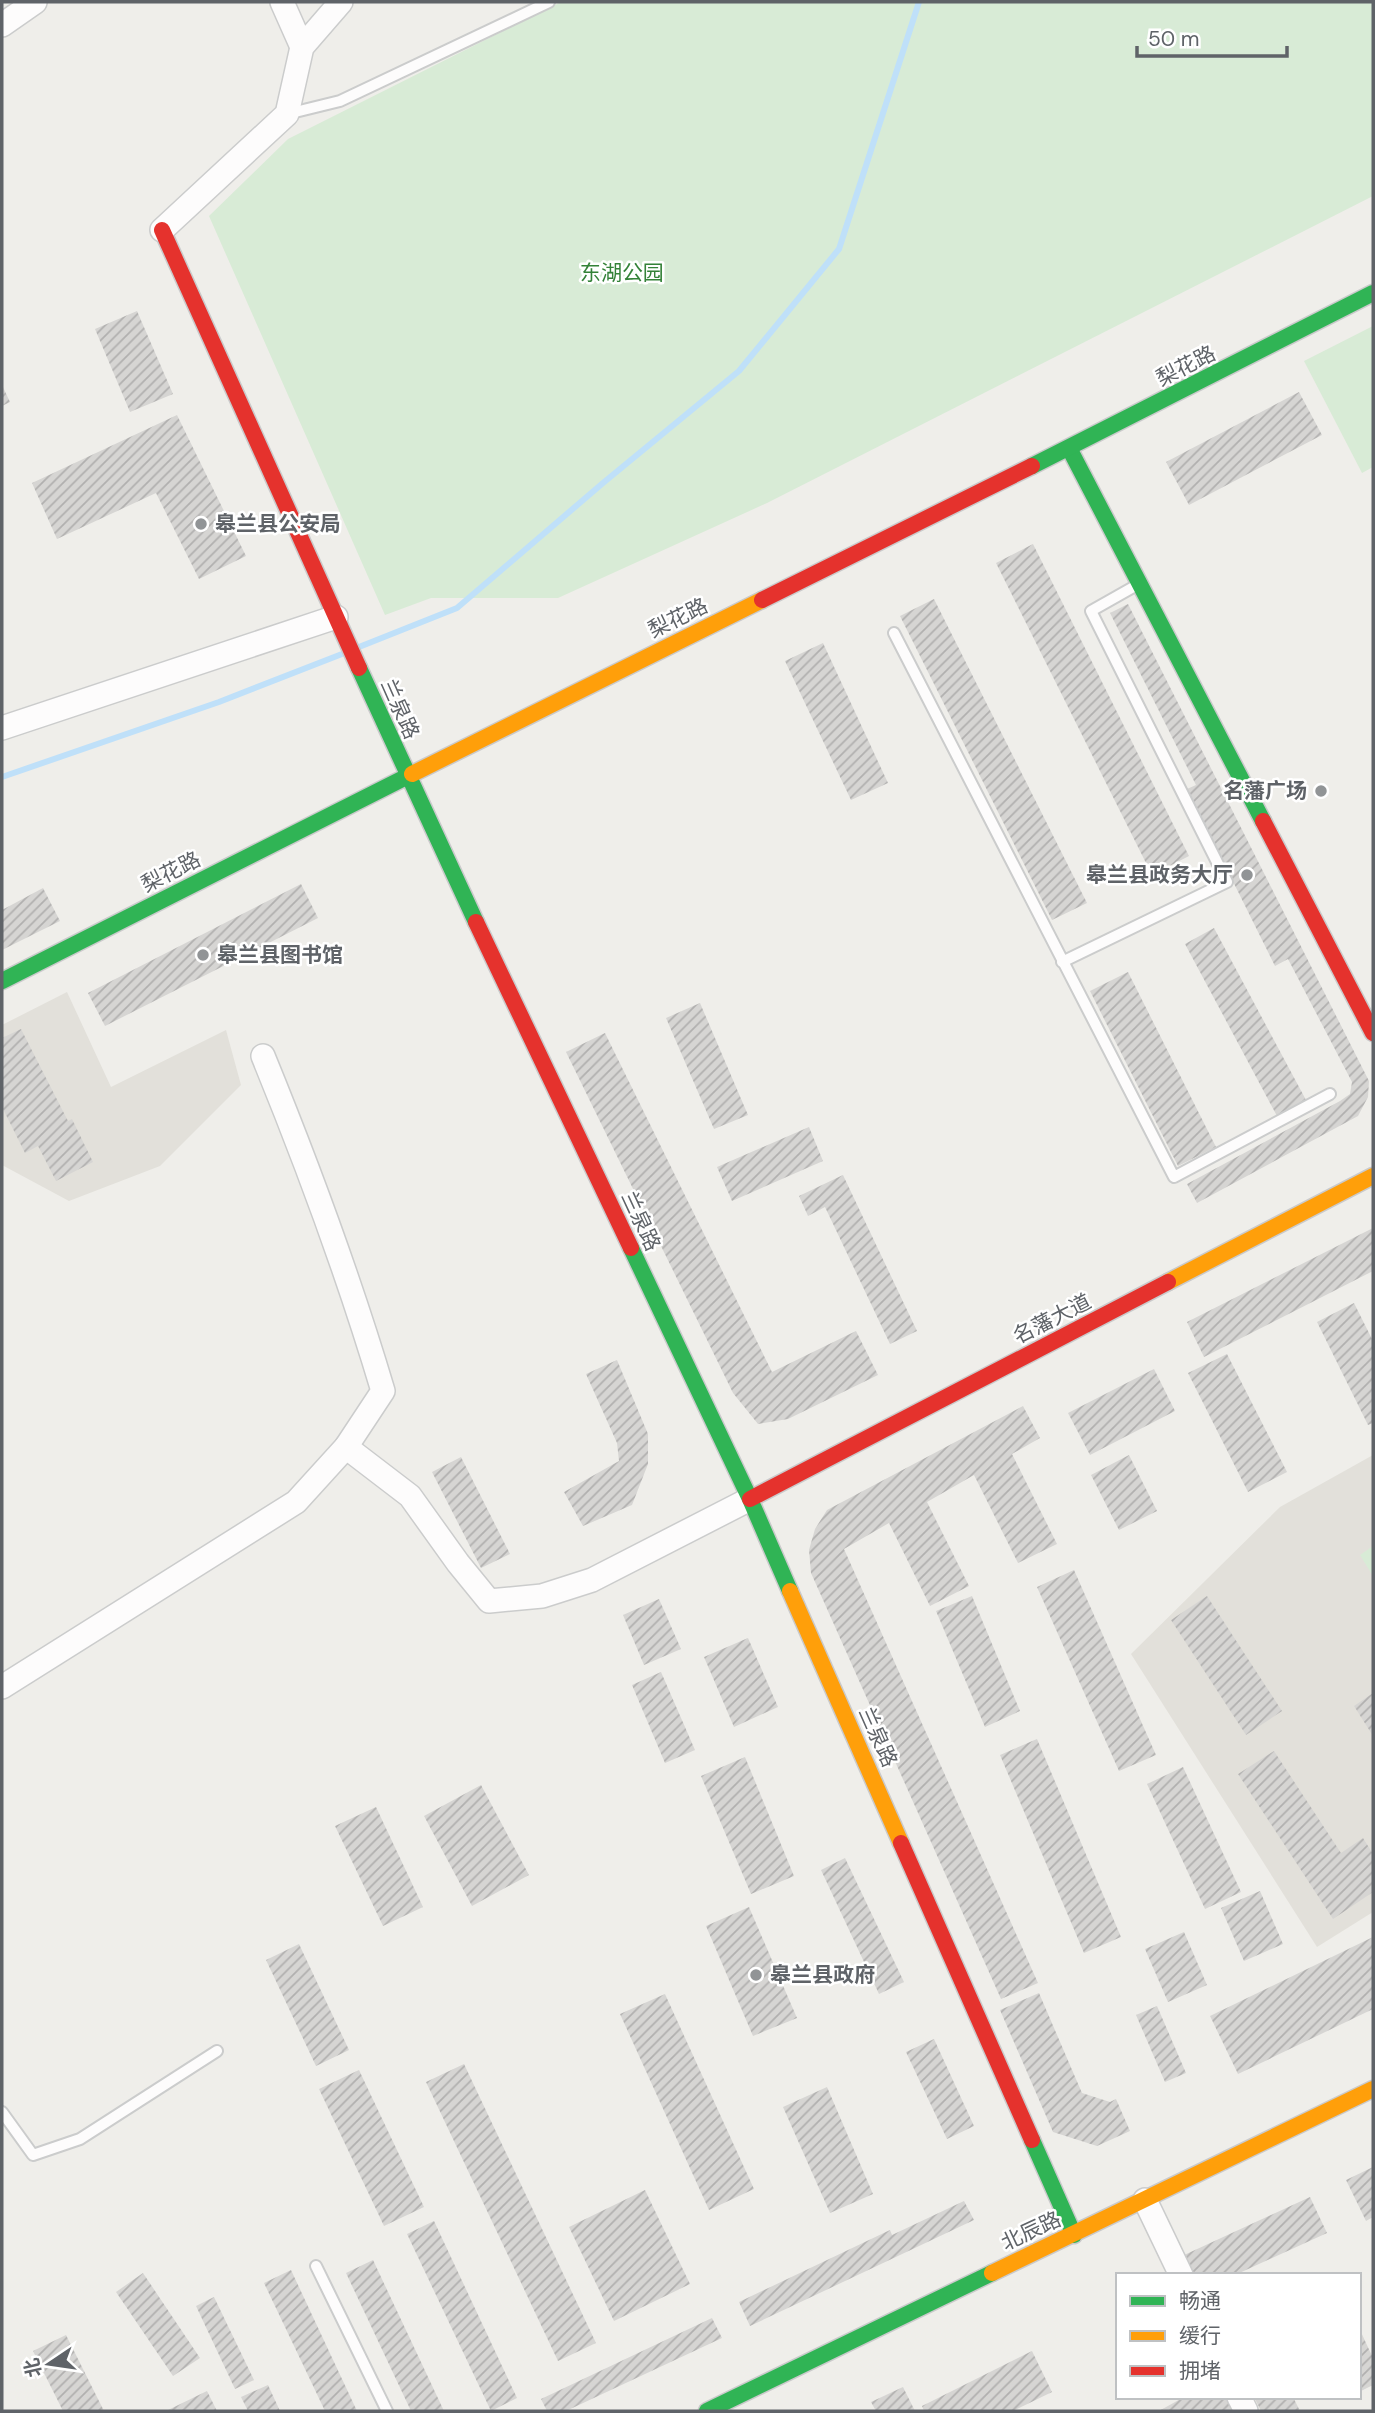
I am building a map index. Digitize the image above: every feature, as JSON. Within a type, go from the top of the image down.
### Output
[{"type":"main road","name":"兰泉路","points":[[162,230],[407,775],[750,1499],[1074,2235]]},
{"type":"main road","name":"梨花路","points":[[2,981],[407,775],[1287,339],[1373,293]]},
{"type":"main road","points":[[1069,448],[1373,1033]]},
{"type":"main road","name":"名藩大道","points":[[750,1499],[1373,1176]]},
{"type":"main road","name":"北辰路","points":[[707,2411],[1373,2089]]},
{"type":"street","points":[[2,25],[35,2]]},
{"type":"street","points":[[282,2],[302,47]]},
{"type":"street","points":[[162,230],[287,114],[302,47],[341,2]]},
{"type":"street","points":[[2,728],[339,626]]},
{"type":"street","points":[[2,1687],[296,1502],[346,1447],[383,1391],[356,1300],[303,1153],[263,1056]]},
{"type":"street","points":[[346,1447],[410,1496],[489,1601],[542,1596],[592,1580],[750,1499]]},
{"type":"street","points":[[1146,2200],[1180,2273]]},
{"type":"lane","points":[[287,114],[340,101],[549,2]]},
{"type":"lane","points":[[1062,962],[1227,882],[1091,611],[1140,584]]},
{"type":"lane","points":[[894,633],[1174,1177],[1330,1094]]},
{"type":"lane","points":[[2,2112],[33,2155],[80,2139],[217,2051]]},
{"type":"lane","points":[[316,2266],[387,2411]]},
{"type":"shaded area","points":[[67,992],[111,1087],[226,1030],[241,1085],[160,1166],[69,1201],[2,1165],[2,1025]]},
{"type":"shaded area","points":[[1373,1455],[1373,1912],[1317,1947],[1131,1654],[1280,1507]]},
{"type":"green space","name":"东湖公园","points":[[561,2],[1373,2],[1373,196],[767,503],[558,598],[431,598],[385,615],[209,216],[288,139]]},
{"type":"green space","points":[[1373,326],[1373,467],[1362,473],[1304,361]]},
{"type":"green space","points":[[1373,1546],[1373,1576],[1360,1555]]},
{"type":"building","points":[[137,311],[173,394],[130,412],[95,329]]},
{"type":"building","points":[[2,385],[10,402],[2,406]]},
{"type":"building","points":[[1299,392],[1322,435],[1189,505],[1166,462]]},
{"type":"building","points":[[177,415],[246,556],[199,579],[156,493],[57,539],[32,483]]},
{"type":"building","points":[[1033,544],[1189,856],[1152,875],[996,563]]},
{"type":"building","points":[[934,599],[1087,903],[1052,920],[900,616]]},
{"type":"building","points":[[1128,604],[1369,1081],[1368,1097],[1358,1116],[1197,1203],[1187,1184],[1340,1101],[1350,1094],[1352,1082],[1288,959],[1275,966],[1187,789],[1196,785],[1110,613]]},
{"type":"building","points":[[823,643],[888,783],[851,800],[785,661]]},
{"type":"building","name":"皋兰县图书馆","points":[[301,884],[318,918],[105,1026],[88,993]]},
{"type":"building","points":[[43,888],[60,921],[2,950],[2,910]]},
{"type":"building","points":[[1214,928],[1306,1100],[1277,1116],[1185,944]]},
{"type":"building","points":[[1128,972],[1216,1147],[1178,1166],[1090,991]]},
{"type":"building","points":[[700,1003],[748,1115],[714,1129],[666,1018]]},
{"type":"building","points":[[21,1029],[68,1121],[72,1119],[93,1162],[56,1181],[38,1146],[25,1153],[2,1107],[2,1038]]},
{"type":"building","points":[[605,1033],[772,1372],[856,1331],[878,1375],[788,1419],[758,1424],[733,1393],[566,1052]]},
{"type":"building","points":[[809,1127],[823,1161],[732,1201],[717,1167]]},
{"type":"building","points":[[843,1175],[917,1331],[890,1344],[825,1207],[808,1216],[799,1196]]},
{"type":"building","points":[[1373,1228],[1373,1271],[1204,1357],[1187,1322]]},
{"type":"building","points":[[1354,1303],[1373,1341],[1373,1423],[1368,1425],[1317,1322]]},
{"type":"building","points":[[1227,1354],[1287,1472],[1248,1492],[1188,1373]]},
{"type":"building","points":[[617,1360],[648,1434],[648,1464],[632,1505],[583,1526],[564,1492],[619,1461],[617,1443],[586,1374]]},
{"type":"building","points":[[1154,1369],[1175,1411],[1090,1455],[1068,1413]]},
{"type":"building","points":[[1023,1406],[1040,1438],[1012,1454],[1057,1544],[1018,1563],[974,1475],[927,1502],[969,1586],[930,1606],[889,1523],[844,1549],[1038,1983],[1001,1999],[811,1573],[809,1550],[815,1529],[827,1510]]},
{"type":"building","points":[[1129,1455],[1157,1511],[1119,1530],[1091,1475]]},
{"type":"building","points":[[461,1457],[510,1554],[481,1568],[432,1472]]},
{"type":"building","points":[[1074,1570],[1156,1755],[1119,1771],[1037,1587]]},
{"type":"building","points":[[972,1596],[1020,1711],[985,1727],[936,1611]]},
{"type":"building","points":[[1207,1596],[1282,1711],[1246,1735],[1171,1620]]},
{"type":"building","points":[[659,1599],[681,1649],[644,1665],[623,1615]]},
{"type":"building","points":[[748,1638],[778,1707],[734,1727],[704,1657]]},
{"type":"building","points":[[661,1672],[695,1750],[665,1763],[632,1685]]},
{"type":"building","points":[[1373,1693],[1373,1736],[1354,1706]]},
{"type":"building","points":[[1037,1739],[1121,1937],[1084,1953],[1000,1755]]},
{"type":"building","points":[[1274,1751],[1341,1853],[1363,1838],[1373,1854],[1373,1892],[1333,1919],[1238,1774]]},
{"type":"building","points":[[745,1757],[794,1876],[751,1894],[701,1776]]},
{"type":"building","points":[[1183,1767],[1241,1892],[1205,1909],[1147,1784]]},
{"type":"building","points":[[481,1785],[529,1875],[472,1906],[424,1816]]},
{"type":"building","points":[[376,1807],[423,1907],[383,1926],[335,1826]]},
{"type":"building","points":[[845,1858],[904,1982],[879,1994],[821,1870]]},
{"type":"building","points":[[1260,1891],[1283,1944],[1244,1961],[1221,1908]]},
{"type":"building","points":[[749,1907],[797,2018],[753,2036],[706,1926]]},
{"type":"building","points":[[1184,1932],[1207,1985],[1168,2002],[1145,1949]]},
{"type":"building","points":[[1373,1937],[1373,2009],[1238,2074],[1210,2016]]},
{"type":"building","points":[[299,1944],[349,2050],[316,2066],[266,1960]]},
{"type":"building","points":[[1039,1993],[1082,2093],[1110,2102],[1116,2099],[1130,2131],[1097,2146],[1053,2132],[1000,2010]]},
{"type":"building","points":[[665,1994],[754,2189],[709,2210],[620,2014]]},
{"type":"building","points":[[1157,2006],[1186,2073],[1165,2082],[1136,2015]]},
{"type":"building","points":[[934,2039],[974,2126],[947,2139],[906,2052]]},
{"type":"building","points":[[464,2064],[596,2343],[558,2361],[426,2082]]},
{"type":"building","points":[[359,2070],[424,2207],[384,2226],[319,2089]]},
{"type":"building","points":[[827,2087],[873,2194],[830,2213],[783,2107]]},
{"type":"building","points":[[1373,2167],[1373,2217],[1366,2221],[1346,2180]]},
{"type":"building","points":[[645,2190],[690,2284],[614,2321],[569,2227]]},
{"type":"building","points":[[1310,2197],[1327,2233],[1239,2273],[1189,2273],[1182,2256]]},
{"type":"building","points":[[964,2201],[974,2220],[750,2326],[739,2302],[890,2230],[892,2235]]},
{"type":"building","points":[[434,2221],[517,2398],[491,2411],[407,2234]]},
{"type":"building","points":[[373,2260],[444,2411],[411,2411],[346,2273]]},
{"type":"building","points":[[291,2270],[357,2411],[325,2411],[264,2283]]},
{"type":"building","points":[[143,2273],[200,2358],[173,2376],[116,2292]]},
{"type":"building","points":[[214,2297],[254,2380],[235,2389],[196,2306]]},
{"type":"building","points":[[712,2318],[722,2338],[566,2411],[547,2411],[541,2399]]},
{"type":"building","points":[[1361,2332],[1373,2358],[1373,2385],[1361,2391]]},
{"type":"building","points":[[66,2335],[104,2411],[63,2411],[33,2351]]},
{"type":"building","points":[[1032,2351],[1052,2392],[1013,2411],[924,2411],[922,2406]]},
{"type":"building","points":[[268,2385],[280,2411],[248,2411],[241,2397]]},
{"type":"building","points":[[903,2387],[915,2411],[876,2411],[871,2402]]},
{"type":"building","points":[[207,2391],[217,2411],[166,2411]]},
{"type":"building","points":[[1180,2399],[1234,2399],[1241,2411],[1159,2411]]},
{"type":"building","points":[[1255,2399],[1294,2399],[1300,2411],[1261,2411]]},
{"type":"waterway","points":[[359,647],[457,608],[739,371],[839,249],[919,2]]},
{"type":"waterway","points":[[2,777],[219,702],[342,654]]},
{"type":"traffic: fast","points":[[1032,466],[1373,293]]},
{"type":"traffic: fast","points":[[1069,448],[1263,821]]},
{"type":"traffic: fast","points":[[359,668],[476,922]]},
{"type":"traffic: fast","points":[[2,981],[412,774]]},
{"type":"traffic: fast","points":[[631,1248],[750,1499],[790,1591]]},
{"type":"traffic: fast","points":[[1032,2140],[1074,2235]]},
{"type":"traffic: fast","points":[[707,2411],[992,2273]]},
{"type":"traffic: slow","points":[[412,774],[762,600]]},
{"type":"traffic: slow","points":[[1168,1282],[1373,1176]]},
{"type":"traffic: slow","points":[[790,1591],[901,1843]]},
{"type":"traffic: slow","points":[[992,2273],[1373,2089]]},
{"type":"traffic: jam","points":[[162,230],[359,668]]},
{"type":"traffic: jam","points":[[762,600],[1032,466]]},
{"type":"traffic: jam","points":[[1263,821],[1373,1033]]},
{"type":"traffic: jam","points":[[476,922],[631,1248]]},
{"type":"traffic: jam","points":[[750,1499],[1168,1282]]},
{"type":"traffic: jam","points":[[901,1843],[1032,2140]]},
{"type":"place","name":"皋兰县公安局","points":[[201,524]]},
{"type":"place","name":"名藩广场","points":[[1321,791]]},
{"type":"place","name":"皋兰县政务大厅","points":[[1247,875]]},
{"type":"place","name":"皋兰县图书馆","points":[[203,955]]},
{"type":"place","name":"皋兰县政府","points":[[756,1975]]}]
